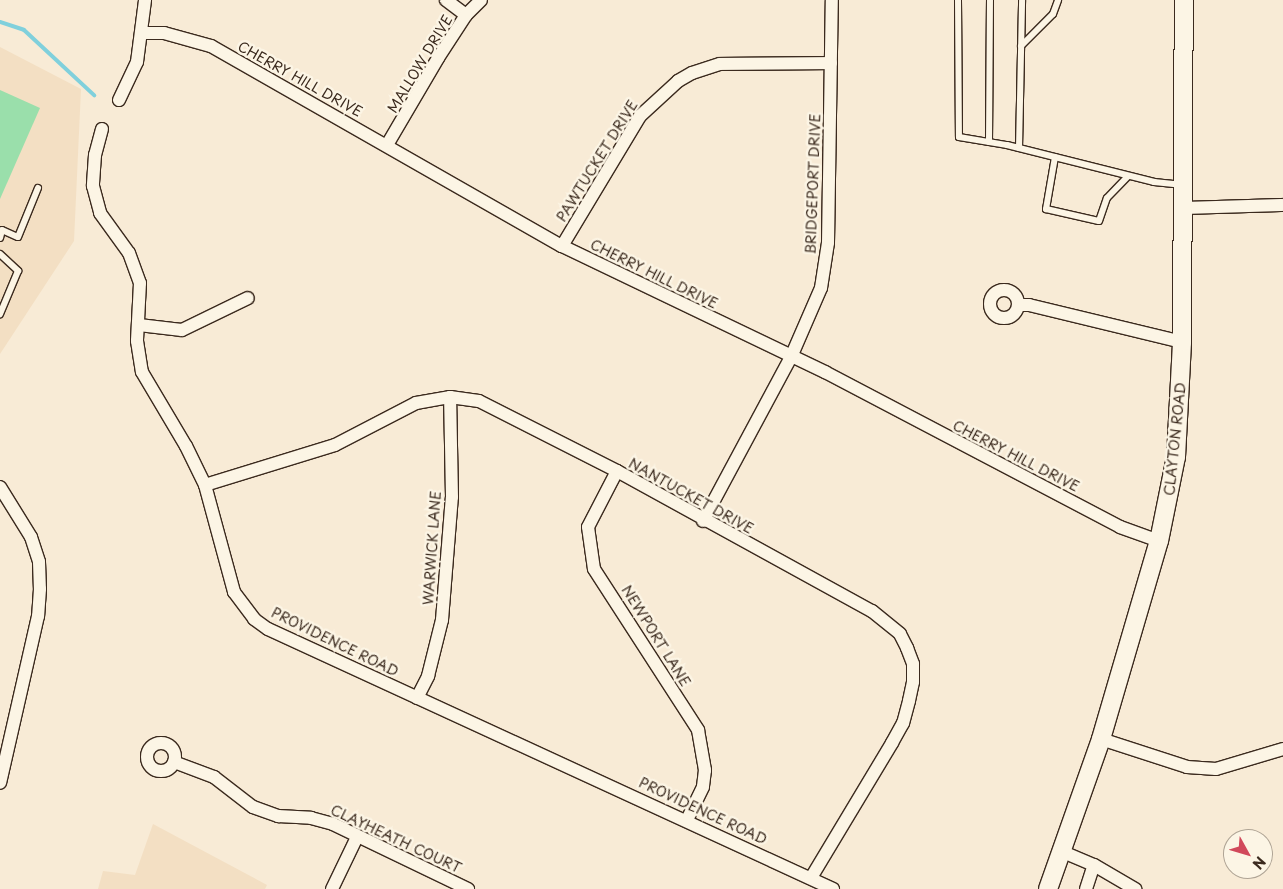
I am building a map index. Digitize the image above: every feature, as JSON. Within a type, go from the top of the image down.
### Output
[{"type":"main road","name":"CLAYTON ROAD","points":[[1048,889],[1063,852],[1101,738],[1159,541],[1176,458],[1182,342],[1184,0]]},
{"type":"street","points":[[119,100],[137,62],[145,0]]},
{"type":"street","points":[[446,0],[466,15]]},
{"type":"street","name":"MALLOW DRIVE","points":[[387,145],[466,15],[481,0]]},
{"type":"street","name":"BRIDGEPORT DRIVE","points":[[703,521],[808,322],[826,265],[832,0]]},
{"type":"street","name":"CHERRY HILL DRIVE","points":[[140,33],[164,32],[211,46],[562,246],[791,357],[1120,526],[1159,541]]},
{"type":"street","name":"PAWTUCKET DRIVE","points":[[562,246],[640,116],[678,81],[699,70],[720,64],[831,64]]},
{"type":"street","name":"PROVIDENCE ROAD","points":[[102,129],[95,155],[93,186],[107,226],[129,253],[136,268],[141,297],[137,341],[142,372],[186,446],[204,486],[234,592],[254,619],[268,629],[687,820],[833,889]]},
{"type":"street","points":[[1182,208],[1283,205]]},
{"type":"street","points":[[139,325],[182,330],[248,298]]},
{"type":"street","points":[[1018,305],[1029,305],[1182,342]]},
{"type":"street","name":"NANTUCKET DRIVE","points":[[204,486],[318,452],[416,403],[450,397],[490,405],[617,471],[703,521],[872,611],[900,634],[913,664],[914,682],[903,723],[812,878]]},
{"type":"street","name":"WARWICK LANE","points":[[417,698],[428,676],[442,620],[452,497],[450,397]]},
{"type":"street","name":"NEWPORT LANE","points":[[617,471],[588,527],[594,570],[698,730],[705,770],[703,787],[687,820]]},
{"type":"street","points":[[0,487],[30,537],[39,562],[40,589],[38,616],[5,742],[0,783]]},
{"type":"street","points":[[1101,738],[1197,768],[1216,769],[1283,749]]},
{"type":"street","name":"CLAYHEATH COURT","points":[[174,762],[214,777],[253,807],[278,816],[323,821],[468,889]]},
{"type":"street","points":[[332,889],[358,837]]},
{"type":"street","points":[[1063,852],[1094,865],[1135,889]]},
{"type":"street","points":[[1086,889],[1094,865]]},
{"type":"lane","points":[[958,0],[959,137],[1007,145],[1128,176],[1182,185]]},
{"type":"lane","points":[[988,142],[990,0]]},
{"type":"lane","points":[[1019,148],[1022,0]]},
{"type":"lane","points":[[1021,46],[1053,14],[1058,0]]},
{"type":"lane","points":[[1055,157],[1046,208],[1099,221],[1107,198],[1128,176]]},
{"type":"lane","points":[[0,238],[2,230],[18,236],[38,188]]},
{"type":"lane","points":[[0,254],[18,271],[0,314]]},
{"type":"shaded area","points":[[0,47],[81,89],[74,241],[0,354]]},
{"type":"shaded area","points":[[153,824],[267,885],[265,889],[98,889],[103,871],[135,875]]},
{"type":"green space","points":[[0,90],[40,108],[0,199]]},
{"type":"waterway","points":[[0,22],[24,30],[94,95]]}]
